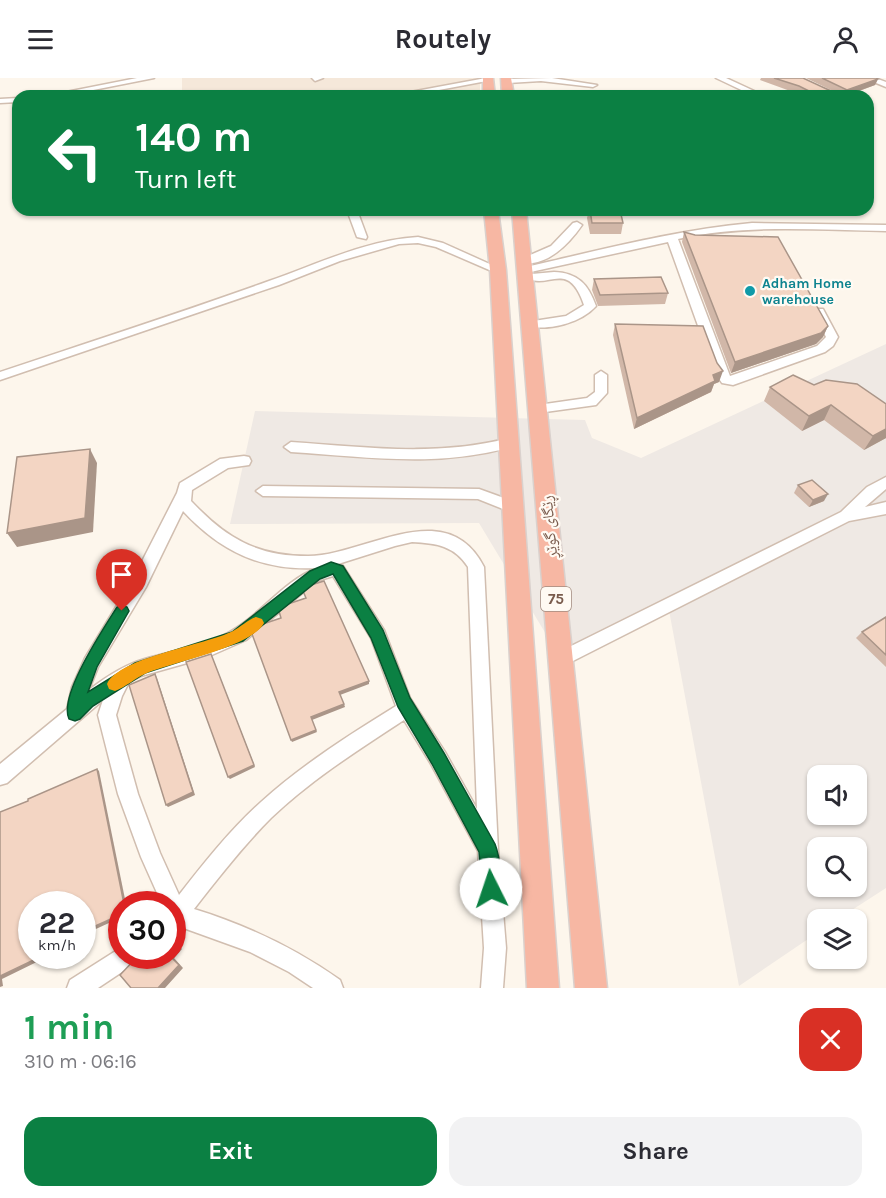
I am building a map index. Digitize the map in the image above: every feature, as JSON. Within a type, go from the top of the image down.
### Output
[{"type":"highway","name":"ڕێگای گوێڕ","points":[[492,216],[498,270],[543,988]]},
{"type":"highway","name":"ڕێگای گوێڕ","points":[[520,216],[591,988]]},
{"type":"street","points":[[83,90],[150,78]]},
{"type":"street","points":[[720,78],[747,90]]},
{"type":"street","points":[[868,78],[886,85]]},
{"type":"street","points":[[427,90],[488,79]]},
{"type":"street","points":[[506,80],[541,79],[593,85]]},
{"type":"street","points":[[354,216],[362,237]]},
{"type":"street","points":[[526,270],[539,258],[567,241],[577,225]]},
{"type":"street","points":[[526,270],[707,230],[752,226],[886,228]]},
{"type":"street","points":[[685,234],[692,240],[738,240]]},
{"type":"street","points":[[672,237],[721,373],[726,380],[733,381],[810,353],[829,343],[832,337],[810,297]]},
{"type":"street","points":[[0,376],[275,283],[336,259],[398,241],[418,240],[439,246],[498,270]]},
{"type":"street","points":[[526,270],[567,276],[580,282],[585,288],[590,306],[582,315],[569,320],[531,324]]},
{"type":"street","points":[[538,409],[591,402],[601,393],[601,375]]},
{"type":"street","points":[[291,447],[449,455],[487,450],[509,442]]},
{"type":"street","points":[[75,714],[81,687],[91,663],[140,582],[186,487],[225,463],[244,461]]},
{"type":"street","points":[[846,516],[886,482]]},
{"type":"street","points":[[262,491],[479,494],[513,507]]},
{"type":"street","points":[[185,492],[184,502],[200,519],[232,546],[255,553],[310,562],[343,557],[393,540],[430,536],[456,545],[472,558],[476,567],[488,850],[495,948],[492,988]]},
{"type":"street","points":[[561,659],[846,516],[886,508]]},
{"type":"street","points":[[0,776],[75,714],[87,701],[141,668],[237,637],[315,575],[331,568],[338,570],[378,635],[407,709],[438,758],[488,850]]},
{"type":"street","points":[[126,677],[114,693],[107,715],[128,794],[165,891]]},
{"type":"street","points":[[186,897],[266,811],[295,786],[364,736],[407,709]]},
{"type":"street","points":[[186,915],[219,926],[310,971],[332,988]]},
{"type":"street","points":[[78,988],[108,968]]},
{"type":"shaded area","points":[[182,78],[480,78],[480,90],[182,90]]},
{"type":"shaded area","points":[[886,344],[886,888],[853,909],[807,909],[807,940],[739,986],[668,605],[561,659],[479,523],[230,524],[255,411],[585,420],[592,438],[641,458]]},
{"type":"building","points":[[774,78],[803,78],[829,90],[807,90]]},
{"type":"building","points":[[822,78],[876,78],[878,79],[847,90]]},
{"type":"building","points":[[591,216],[621,216],[623,223],[592,223]]},
{"type":"building","name":"Adham Home warehouse","points":[[684,232],[695,235],[778,237],[828,326],[821,333],[735,362]]},
{"type":"building","points":[[661,277],[668,293],[600,295],[594,279]]},
{"type":"building","points":[[615,324],[703,326],[717,363],[723,371],[713,375],[715,381],[637,418]]},
{"type":"building","points":[[793,375],[814,385],[826,380],[857,384],[886,404],[886,429],[873,436],[831,405],[809,416],[770,387]]},
{"type":"building","points":[[90,449],[85,518],[7,533],[17,457]]},
{"type":"building","points":[[812,480],[828,494],[813,500],[798,485]]},
{"type":"building","points":[[324,581],[369,681],[339,692],[344,704],[311,717],[316,730],[291,740],[252,634],[263,624],[281,618],[279,611],[288,604],[306,598],[303,591],[311,585]]},
{"type":"building","points":[[886,617],[886,655],[862,632]]},
{"type":"building","points":[[211,654],[254,765],[228,777],[186,662]]},
{"type":"building","points":[[155,674],[193,792],[166,805],[129,685]]},
{"type":"building","points":[[97,769],[121,891],[108,891],[108,920],[96,926],[96,891],[18,891],[18,967],[0,976],[0,812],[28,801],[28,799]]},
{"type":"building","points":[[126,969],[175,969],[158,988],[131,988],[120,975]]},
{"type":"slow traffic","points":[[115,684],[141,668],[237,637],[256,623]]},
{"type":"place","name":"Adham Home warehouse","points":[[750,291]]},
{"type":"route","points":[[122,611],[91,663],[81,687],[75,714],[87,701],[141,668],[237,637],[315,575],[331,568],[338,570],[378,635],[403,702],[438,758],[488,850],[491,889]]}]
